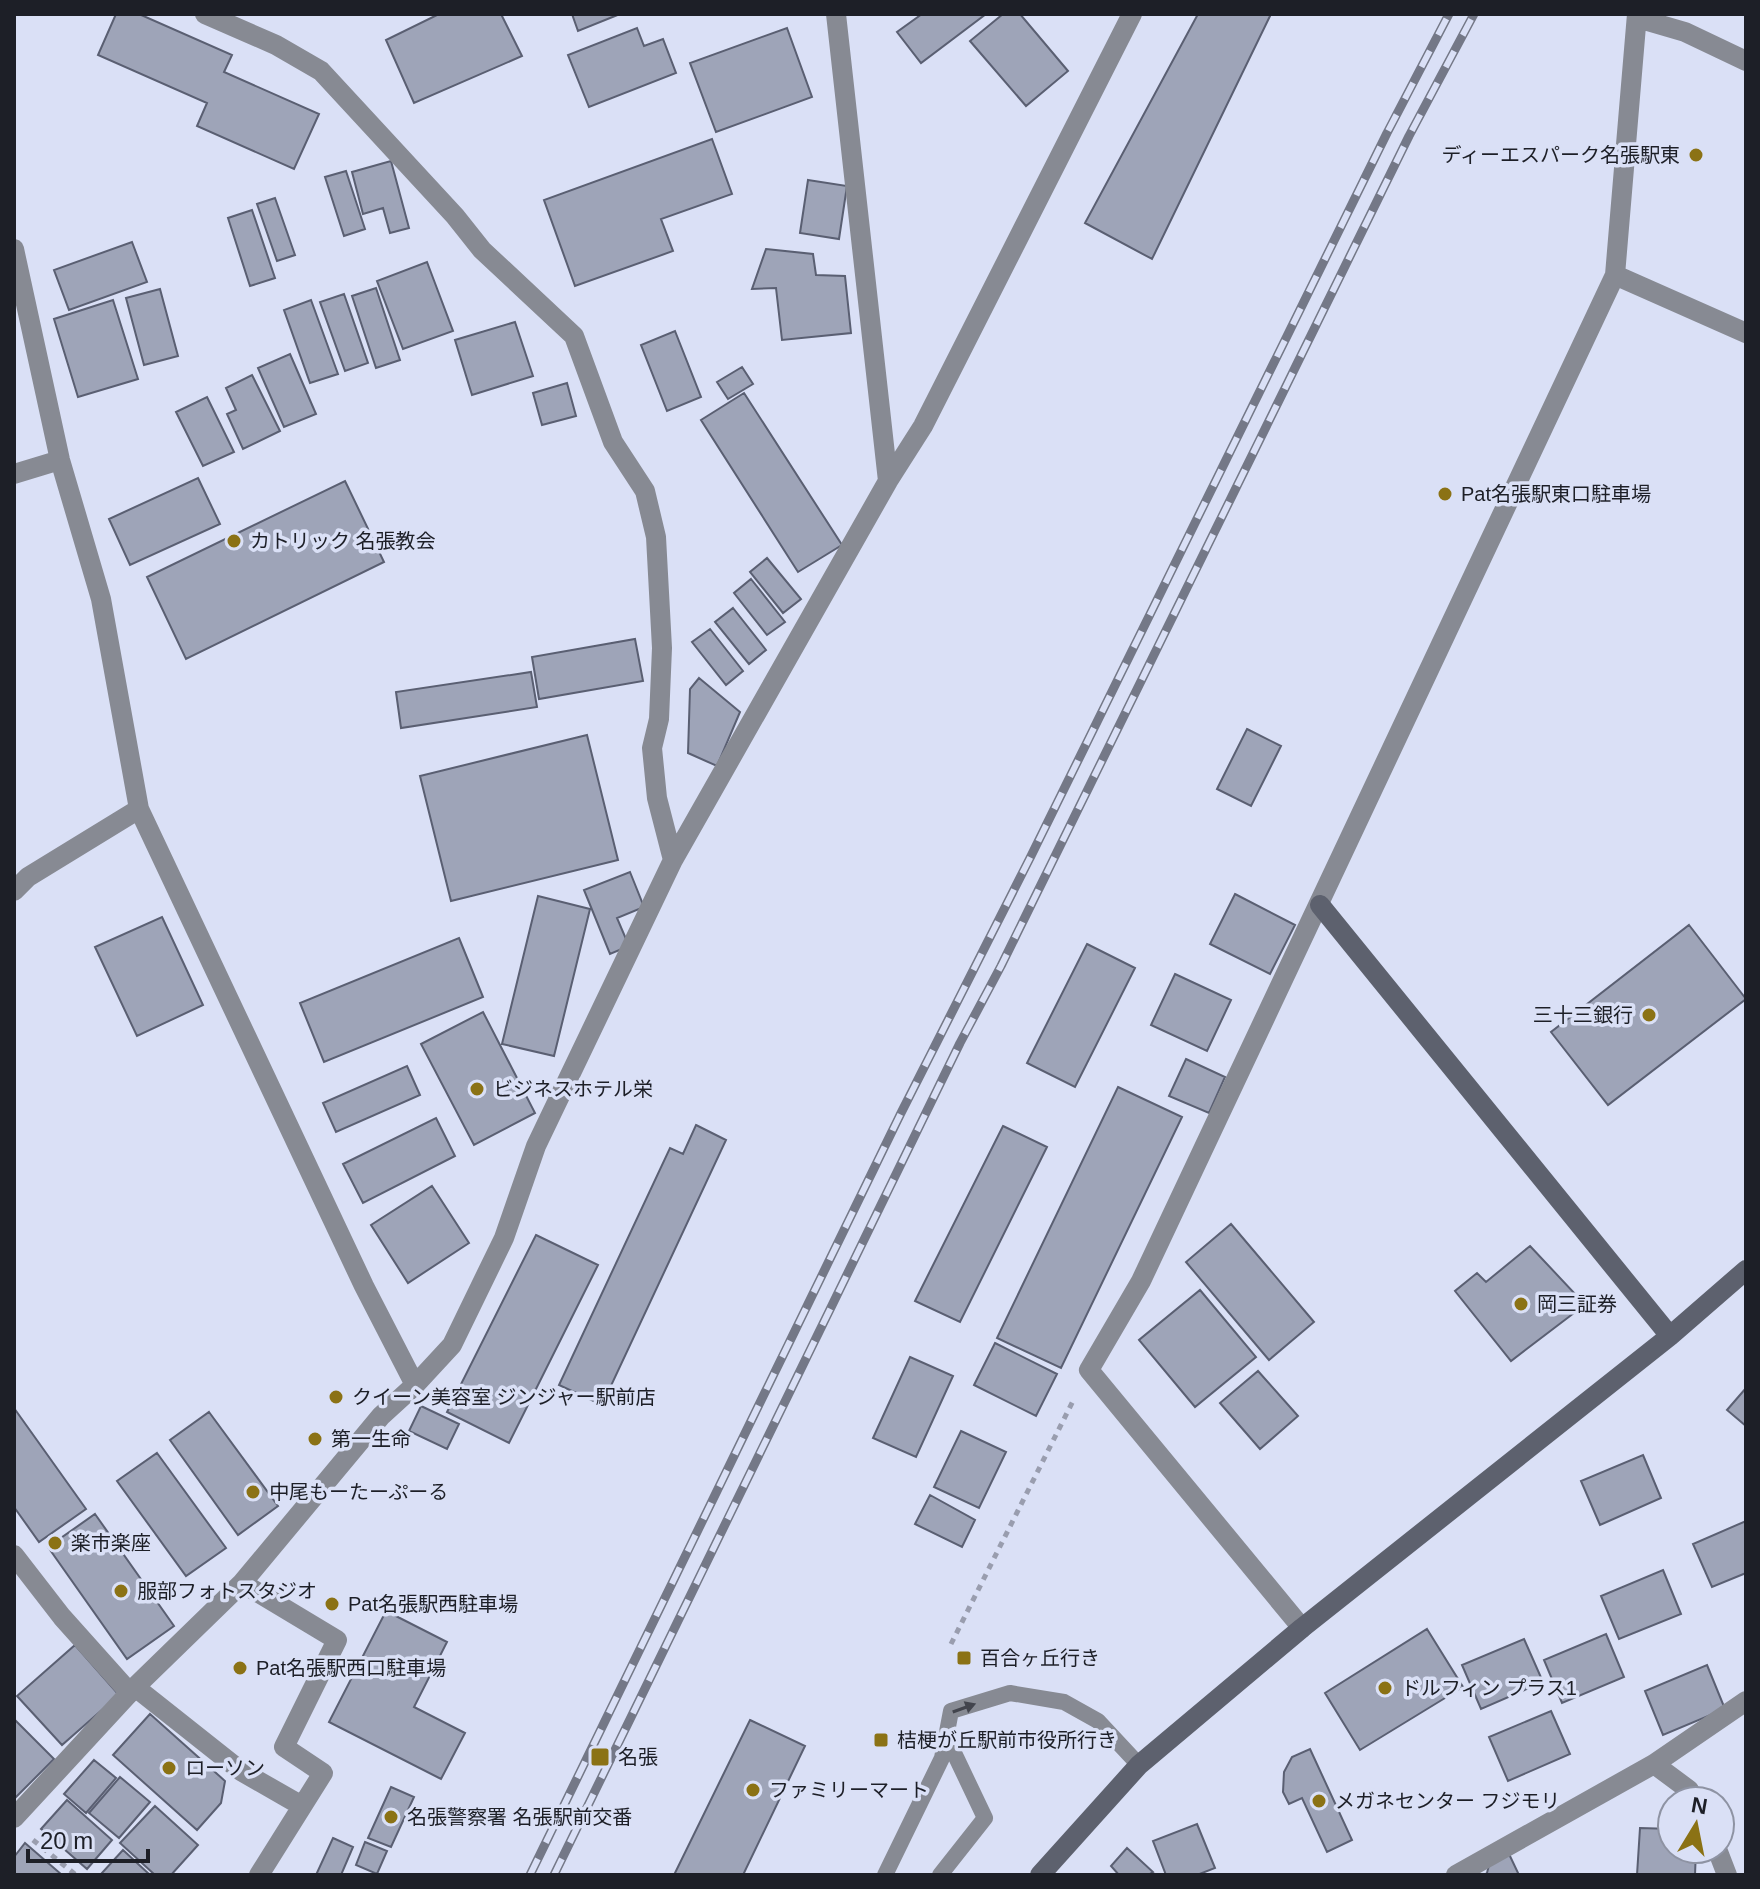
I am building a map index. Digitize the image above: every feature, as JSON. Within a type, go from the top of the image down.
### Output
[{"type":"street","points":[[205,14],[276,45],[321,71],[455,216],[482,250],[574,336],[613,442],[645,491],[656,537],[662,648],[659,719],[652,748],[657,798],[673,860]]},
{"type":"street","points":[[836,14],[888,481]]},
{"type":"street","points":[[19,1825],[133,1690],[242,1583],[381,1416],[452,1345],[504,1238],[536,1146],[673,860],[888,481],[923,426],[1132,14]]},
{"type":"street","points":[[1302,1628],[1274,1598],[1089,1370],[1141,1281],[1615,275],[1637,16],[1685,32],[1746,61]]},
{"type":"street","points":[[14,249],[60,460],[101,599],[139,809],[364,1286],[415,1385]]},
{"type":"street","points":[[1615,275],[1746,333]]},
{"type":"street","points":[[14,474],[60,460]]},
{"type":"street","points":[[14,891],[28,877],[139,809]]},
{"type":"street","points":[[1320,905],[1670,1336]]},
{"type":"street","points":[[1040,1875],[1139,1765],[1302,1628],[1670,1336],[1746,1270]]},
{"type":"street","points":[[14,1555],[62,1617],[133,1690],[241,1771],[302,1806]]},
{"type":"street","points":[[242,1583],[337,1640],[284,1747],[323,1773],[259,1875]]},
{"type":"street","points":[[1456,1875],[1654,1764],[1746,1701]]},
{"type":"street","points":[[1654,1764],[1682,1785]]},
{"type":"lane","points":[[885,1875],[942,1758],[951,1711],[1010,1693],[1064,1702],[1098,1721],[1139,1765]]},
{"type":"lane","points":[[940,1875],[985,1818],[946,1736]]},
{"type":"path","points":[[951,1644],[1089,1370]]},
{"type":"path","points":[[19,1825],[76,1875]]},
{"type":"building","points":[[116,14],[139,14],[232,55],[224,72],[319,114],[294,169],[197,126],[207,103],[98,55]]},
{"type":"building","points":[[439,14],[501,14],[522,56],[414,103],[386,40]]},
{"type":"building","points":[[572,14],[620,14],[578,31]]},
{"type":"building","points":[[922,14],[986,14],[921,63],[897,32]]},
{"type":"building","points":[[1003,14],[1020,14],[1068,71],[1026,106],[970,41]]},
{"type":"building","points":[[1198,14],[1271,14],[1152,259],[1085,223]]},
{"type":"building","points":[[637,28],[644,46],[663,39],[676,73],[589,107],[568,55]]},
{"type":"building","points":[[787,28],[812,97],[716,132],[690,63]]},
{"type":"building","points":[[712,139],[732,194],[661,219],[673,251],[575,286],[544,200]]},
{"type":"building","points":[[391,161],[409,228],[390,233],[383,208],[363,214],[352,172]]},
{"type":"building","points":[[346,171],[365,229],[344,236],[325,177]]},
{"type":"building","points":[[808,180],[847,186],[839,239],[800,233]]},
{"type":"building","points":[[275,198],[295,255],[277,261],[257,204]]},
{"type":"building","points":[[252,210],[275,278],[250,286],[228,218]]},
{"type":"building","points":[[132,242],[147,282],[69,310],[54,270]]},
{"type":"building","points":[[766,249],[813,254],[816,275],[845,276],[851,333],[782,340],[776,288],[752,289]]},
{"type":"building","points":[[427,262],[453,331],[403,349],[377,281]]},
{"type":"building","points":[[376,288],[400,360],[376,368],[352,296]]},
{"type":"building","points":[[160,289],[178,356],[144,365],[126,298]]},
{"type":"building","points":[[344,294],[368,363],[345,371],[320,302]]},
{"type":"building","points":[[113,300],[138,379],[78,397],[54,319]]},
{"type":"building","points":[[311,300],[338,374],[310,383],[284,310]]},
{"type":"building","points":[[515,322],[533,376],[472,395],[455,340]]},
{"type":"building","points":[[675,331],[701,397],[667,411],[641,345]]},
{"type":"building","points":[[290,354],[316,414],[284,427],[258,368]]},
{"type":"building","points":[[742,367],[753,384],[728,399],[717,382]]},
{"type":"building","points":[[252,375],[280,431],[243,449],[227,414],[236,410],[226,388]]},
{"type":"building","points":[[567,383],[576,416],[542,425],[533,393]]},
{"type":"building","points":[[744,393],[842,545],[798,572],[701,420]]},
{"type":"building","points":[[207,397],[234,452],[203,466],[176,412]]},
{"type":"building","points":[[198,478],[220,524],[130,565],[109,519]]},
{"type":"building","points":[[345,481],[384,562],[186,659],[147,577]]},
{"type":"building","points":[[767,558],[801,599],[783,613],[750,572]]},
{"type":"building","points":[[751,579],[785,622],[767,635],[734,593]]},
{"type":"building","points":[[733,608],[766,650],[749,664],[715,622]]},
{"type":"building","points":[[710,629],[743,671],[726,685],[692,642]]},
{"type":"building","points":[[635,639],[643,681],[539,699],[532,657]]},
{"type":"building","points":[[531,672],[537,707],[401,728],[396,692]]},
{"type":"building","points":[[699,678],[740,712],[717,766],[688,753],[690,689]]},
{"type":"building","points":[[1247,729],[1281,746],[1251,806],[1217,789]]},
{"type":"building","points":[[587,735],[618,860],[451,901],[420,776]]},
{"type":"building","points":[[630,872],[644,907],[617,918],[629,946],[610,954],[584,890]]},
{"type":"building","points":[[1235,894],[1295,925],[1270,974],[1210,944]]},
{"type":"building","points":[[538,896],[590,909],[554,1056],[502,1044]]},
{"type":"building","points":[[162,917],[203,1005],[137,1036],[95,947]]},
{"type":"building","name":"三十三銀行","points":[[1689,925],[1746,999],[1608,1105],[1551,1032]]},
{"type":"building","points":[[459,938],[483,997],[324,1062],[300,1003]]},
{"type":"building","points":[[1087,944],[1135,968],[1075,1087],[1027,1063]]},
{"type":"building","points":[[1175,974],[1231,1000],[1207,1051],[1151,1025]]},
{"type":"building","points":[[483,1012],[535,1113],[474,1145],[421,1044]]},
{"type":"building","points":[[1186,1059],[1225,1077],[1209,1113],[1169,1096]]},
{"type":"building","points":[[407,1066],[420,1095],[336,1132],[323,1103]]},
{"type":"building","points":[[1118,1087],[1182,1117],[1061,1368],[997,1338]]},
{"type":"building","points":[[436,1118],[455,1156],[363,1203],[343,1164]]},
{"type":"building","points":[[696,1125],[726,1140],[602,1405],[559,1385],[670,1148],[683,1154]]},
{"type":"building","points":[[1003,1126],[1047,1147],[960,1322],[915,1301]]},
{"type":"building","points":[[432,1186],[469,1243],[408,1283],[371,1225]]},
{"type":"building","points":[[1231,1224],[1314,1322],[1269,1360],[1186,1262]]},
{"type":"building","points":[[536,1235],[598,1265],[509,1443],[447,1412]]},
{"type":"building","name":"岡三証券","points":[[1530,1246],[1577,1296],[1574,1313],[1511,1361],[1455,1291],[1477,1273],[1486,1282]]},
{"type":"building","points":[[1200,1290],[1256,1357],[1195,1407],[1139,1340]]},
{"type":"building","points":[[995,1343],[1057,1374],[1036,1416],[974,1385]]},
{"type":"building","points":[[910,1357],[953,1376],[916,1457],[873,1438]]},
{"type":"building","points":[[1258,1371],[1298,1416],[1260,1449],[1220,1403]]},
{"type":"building","points":[[1746,1388],[1746,1426],[1727,1410]]},
{"type":"building","points":[[421,1406],[459,1424],[447,1449],[409,1431]]},
{"type":"building","points":[[14,1408],[86,1509],[39,1542],[14,1507]]},
{"type":"building","points":[[209,1412],[278,1506],[238,1535],[170,1440]]},
{"type":"building","points":[[961,1431],[1006,1452],[979,1508],[934,1487]]},
{"type":"building","points":[[157,1453],[226,1548],[186,1576],[117,1481]]},
{"type":"building","points":[[1643,1455],[1661,1498],[1600,1525],[1581,1481]]},
{"type":"building","points":[[930,1495],[975,1520],[962,1547],[915,1524]]},
{"type":"building","points":[[95,1514],[174,1626],[127,1659],[48,1547]]},
{"type":"building","points":[[1746,1521],[1746,1573],[1712,1587],[1693,1544]]},
{"type":"building","points":[[1663,1570],[1681,1614],[1619,1639],[1601,1596]]},
{"type":"building","points":[[386,1611],[447,1642],[414,1707],[465,1733],[441,1779],[329,1722]]},
{"type":"building","points":[[1427,1629],[1463,1687],[1360,1750],[1325,1693]]},
{"type":"building","points":[[1606,1634],[1624,1677],[1562,1703],[1544,1660]]},
{"type":"building","points":[[1524,1639],[1543,1682],[1481,1709],[1462,1665]]},
{"type":"building","points":[[75,1645],[119,1695],[62,1745],[17,1696]]},
{"type":"building","points":[[1707,1665],[1725,1709],[1663,1735],[1645,1691]]},
{"type":"building","points":[[1551,1711],[1570,1754],[1508,1781],[1489,1737]]},
{"type":"building","name":"ローソン","points":[[150,1714],[225,1781],[221,1803],[197,1830],[113,1755]]},
{"type":"building","points":[[14,1719],[54,1759],[14,1799]]},
{"type":"building","points":[[750,1720],[805,1746],[743,1875],[674,1875]]},
{"type":"building","name":"メガネセンター フジモリ","points":[[1310,1749],[1352,1840],[1327,1852],[1302,1798],[1289,1804],[1283,1792],[1284,1772],[1292,1757]]},
{"type":"building","points":[[94,1760],[116,1778],[86,1813],[64,1794]]},
{"type":"building","points":[[120,1777],[150,1802],[119,1838],[89,1813]]},
{"type":"building","name":"名張警察署 名張駅前交番","points":[[391,1787],[414,1797],[391,1847],[368,1838]]},
{"type":"building","points":[[67,1800],[112,1840],[87,1869],[41,1829]]},
{"type":"building","points":[[155,1806],[198,1845],[171,1875],[155,1875],[120,1843]]},
{"type":"building","points":[[1197,1824],[1215,1868],[1197,1875],[1166,1875],[1153,1841]]},
{"type":"building","points":[[1640,1828],[1656,1828],[1656,1865],[1695,1865],[1695,1875],[1637,1875]]},
{"type":"building","points":[[333,1838],[353,1847],[341,1875],[316,1875]]},
{"type":"building","points":[[365,1842],[387,1851],[377,1874],[356,1865]]},
{"type":"building","points":[[25,1843],[62,1875],[14,1875],[14,1857]]},
{"type":"building","points":[[1127,1848],[1153,1872],[1148,1875],[1119,1875],[1111,1866]]},
{"type":"building","points":[[123,1850],[150,1875],[101,1874]]},
{"type":"building","points":[[1509,1854],[1519,1875],[1484,1875],[1489,1865]]},
{"type":"railway","points":[[530,1875],[901,1113],[1449,14]]},
{"type":"railway","points":[[554,1875],[960,1043],[1001,966],[1409,136],[1474,14]]},
{"type":"place","name":"ディーエスパーク名張駅東","points":[[1696,155]]},
{"type":"place","name":"Pat名張駅東口駐車場","points":[[1445,494]]},
{"type":"place","name":"カトリック 名張教会","points":[[234,541]]},
{"type":"place","name":"三十三銀行","points":[[1649,1015]]},
{"type":"place","name":"ビジネスホテル栄","points":[[477,1089]]},
{"type":"place","name":"岡三証券","points":[[1521,1304]]},
{"type":"place","name":"クイーン美容室 ジンジャー駅前店","points":[[336,1397]]},
{"type":"place","name":"第一生命","points":[[315,1439]]},
{"type":"place","name":"中尾もーたーぷーる","points":[[253,1492]]},
{"type":"place","name":"楽市楽座","points":[[55,1543]]},
{"type":"place","name":"服部フォトスタジオ","points":[[121,1591]]},
{"type":"place","name":"Pat名張駅西駐車場","points":[[332,1604]]},
{"type":"place","name":"百合ヶ丘行き","points":[[964,1658]]},
{"type":"place","name":"Pat名張駅西口駐車場","points":[[240,1668]]},
{"type":"place","name":"ドルフィン プラス1","points":[[1385,1688]]},
{"type":"place","name":"桔梗が丘駅前市役所行き","points":[[881,1740]]},
{"type":"place","name":"名張","points":[[600,1757]]},
{"type":"place","name":"ローソン","points":[[169,1768]]},
{"type":"place","name":"ファミリーマート","points":[[753,1790]]},
{"type":"place","name":"メガネセンター フジモリ","points":[[1319,1801]]},
{"type":"place","name":"名張警察署 名張駅前交番","points":[[391,1817]]}]
